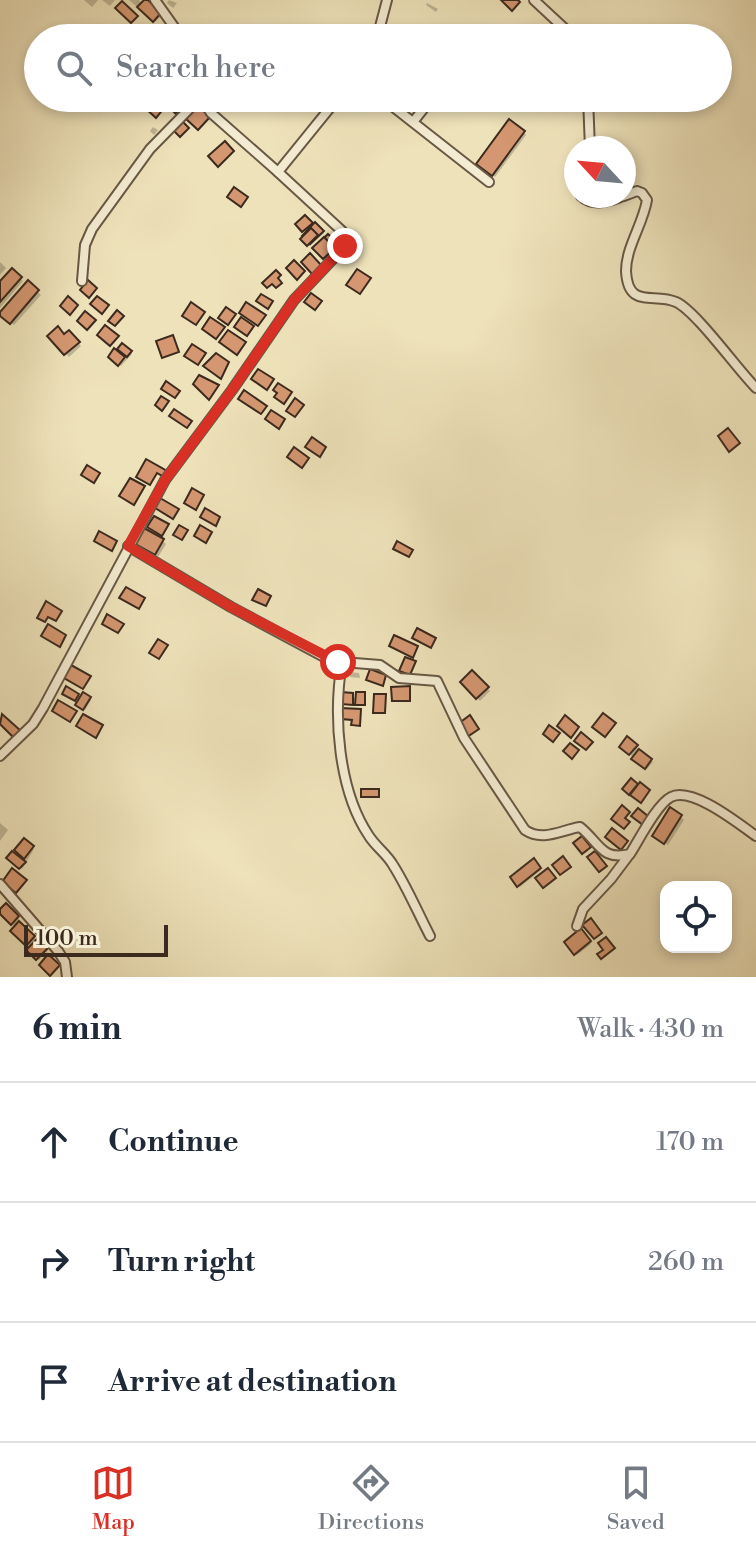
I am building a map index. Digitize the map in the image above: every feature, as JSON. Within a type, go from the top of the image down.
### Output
[{"type":"street","points":[[155,0],[172,24]]},
{"type":"street","points":[[381,24],[387,0]]},
{"type":"street","points":[[534,0],[560,24]]},
{"type":"street","points":[[82,281],[85,245],[92,229],[155,143],[186,112]]},
{"type":"street","points":[[0,756],[33,724],[43,708],[165,480],[285,312],[348,243],[342,231],[210,112]]},
{"type":"street","points":[[278,172],[327,112]]},
{"type":"street","points":[[400,112],[489,182]]},
{"type":"street","points":[[413,122],[421,112]]},
{"type":"street","points":[[589,112],[590,136]]},
{"type":"street","points":[[636,191],[642,193],[647,200],[642,223],[628,255],[626,271],[633,293],[640,298],[663,299],[682,306],[756,388]]},
{"type":"street","points":[[128,546],[326,658],[378,665],[399,678],[437,681],[464,738],[528,832],[541,836],[580,827],[609,855],[630,854]]},
{"type":"street","points":[[342,662],[337,690],[338,729],[351,799],[369,836],[392,863],[430,936]]},
{"type":"street","points":[[577,926],[583,909],[611,879],[671,797],[702,800],[756,836]]},
{"type":"street","points":[[0,884],[58,951],[65,962],[67,977]]},
{"type":"building","points":[[148,0],[161,13],[153,22],[137,7]]},
{"type":"building","points":[[501,0],[518,0],[520,2],[512,11]]},
{"type":"building","points":[[122,1],[138,16],[131,23],[115,8]]},
{"type":"building","points":[[191,112],[205,112],[210,117],[198,130],[185,118]]},
{"type":"building","points":[[509,119],[525,131],[492,176],[476,164]]},
{"type":"building","points":[[183,122],[189,128],[180,137],[174,131]]},
{"type":"building","points":[[225,141],[234,151],[218,167],[208,156]]},
{"type":"building","points":[[234,187],[248,197],[241,207],[227,197]]},
{"type":"building","points":[[305,215],[313,223],[302,232],[295,224]]},
{"type":"building","points":[[315,222],[324,231],[310,244],[302,236]]},
{"type":"building","points":[[311,228],[318,235],[307,246],[300,239]]},
{"type":"building","points":[[328,234],[338,243],[326,254],[317,245]]},
{"type":"building","points":[[324,237],[335,248],[323,259],[312,248]]},
{"type":"building","points":[[310,253],[322,266],[313,275],[301,262]]},
{"type":"building","points":[[294,260],[305,271],[297,280],[286,268]]},
{"type":"building","points":[[12,268],[22,277],[0,302],[0,281]]},
{"type":"building","points":[[357,269],[371,278],[360,294],[346,285]]},
{"type":"building","points":[[276,270],[281,275],[278,278],[282,283],[276,288],[272,284],[267,288],[262,283]]},
{"type":"building","points":[[28,280],[39,290],[10,324],[0,316],[0,312]]},
{"type":"building","points":[[88,280],[97,288],[89,298],[80,290]]},
{"type":"building","points":[[311,293],[322,301],[315,310],[304,302]]},
{"type":"building","points":[[261,294],[273,301],[268,309],[256,301]]},
{"type":"building","points":[[68,296],[78,305],[70,315],[60,306]]},
{"type":"building","points":[[97,296],[109,305],[102,314],[90,304]]},
{"type":"building","points":[[191,302],[205,312],[196,325],[182,316]]},
{"type":"building","points":[[246,302],[266,315],[258,326],[239,313]]},
{"type":"building","points":[[226,307],[236,314],[228,325],[218,318]]},
{"type":"building","points":[[117,310],[124,316],[115,326],[108,321]]},
{"type":"building","points":[[85,311],[96,320],[87,330],[77,321]]},
{"type":"building","points":[[210,317],[225,327],[216,339],[202,329]]},
{"type":"building","points":[[241,317],[254,326],[247,336],[234,327]]},
{"type":"building","points":[[105,325],[119,336],[110,346],[97,335]]},
{"type":"building","points":[[58,326],[64,334],[69,330],[80,342],[64,355],[47,336]]},
{"type":"building","points":[[228,330],[246,342],[237,355],[219,342]]},
{"type":"building","points":[[173,335],[179,352],[162,358],[156,341]]},
{"type":"building","points":[[122,343],[132,351],[127,357],[117,349]]},
{"type":"building","points":[[192,344],[206,353],[198,365],[184,356]]},
{"type":"building","points":[[114,348],[125,357],[118,366],[108,357]]},
{"type":"building","points":[[216,353],[229,362],[221,379],[203,366]]},
{"type":"building","points":[[258,369],[274,379],[267,390],[251,379]]},
{"type":"building","points":[[199,375],[219,385],[209,400],[193,384]]},
{"type":"building","points":[[166,381],[180,391],[175,398],[161,389]]},
{"type":"building","points":[[278,383],[292,392],[284,404],[274,397],[277,393],[273,390]]},
{"type":"building","points":[[244,390],[267,406],[261,414],[238,399]]},
{"type":"building","points":[[161,396],[169,401],[162,411],[155,405]]},
{"type":"building","points":[[295,398],[304,405],[295,417],[286,411]]},
{"type":"building","points":[[174,409],[192,421],[187,428],[169,416]]},
{"type":"building","points":[[271,410],[285,419],[279,429],[265,419]]},
{"type":"building","points":[[728,428],[740,443],[729,452],[718,436]]},
{"type":"building","points":[[312,437],[326,447],[320,457],[305,447]]},
{"type":"building","points":[[294,447],[309,458],[302,468],[287,457]]},
{"type":"building","points":[[146,459],[167,471],[164,477],[157,473],[150,485],[136,477]]},
{"type":"building","points":[[87,465],[100,473],[94,483],[81,475]]},
{"type":"building","points":[[130,478],[145,486],[134,505],[119,496]]},
{"type":"building","points":[[192,488],[204,495],[196,510],[184,503]]},
{"type":"building","points":[[160,498],[179,509],[173,519],[155,508]]},
{"type":"building","points":[[205,508],[220,517],[216,526],[200,517]]},
{"type":"building","points":[[154,516],[169,524],[162,536],[147,527]]},
{"type":"building","points":[[179,525],[188,530],[182,540],[173,535]]},
{"type":"building","points":[[200,525],[212,532],[206,543],[194,536]]},
{"type":"building","points":[[144,528],[164,539],[155,555],[135,544]]},
{"type":"building","points":[[99,531],[117,541],[112,551],[94,541]]},
{"type":"building","points":[[397,541],[413,550],[409,557],[393,549]]},
{"type":"building","points":[[126,587],[145,598],[139,609],[119,598]]},
{"type":"building","points":[[258,589],[271,596],[266,606],[252,600]]},
{"type":"building","points":[[46,601],[62,611],[56,621],[48,617],[45,622],[37,618]]},
{"type":"building","points":[[107,614],[124,624],[118,633],[102,624]]},
{"type":"building","points":[[48,624],[66,635],[60,647],[41,636]]},
{"type":"building","points":[[417,628],[436,638],[431,648],[412,638]]},
{"type":"building","points":[[394,635],[418,646],[413,658],[389,646]]},
{"type":"building","points":[[158,639],[168,645],[159,659],[149,653]]},
{"type":"building","points":[[405,657],[416,661],[410,675],[399,671]]},
{"type":"building","points":[[71,665],[91,676],[83,689],[64,678]]},
{"type":"building","points":[[370,669],[386,675],[383,686],[366,680]]},
{"type":"building","points":[[472,670],[489,687],[476,699],[460,682]]},
{"type":"building","points":[[66,686],[79,694],[75,701],[62,694]]},
{"type":"building","points":[[410,686],[410,701],[392,701],[391,687]]},
{"type":"building","points":[[83,692],[91,697],[83,710],[75,705]]},
{"type":"building","points":[[341,692],[353,693],[353,705],[341,704]]},
{"type":"building","points":[[356,692],[365,692],[365,705],[355,705]]},
{"type":"building","points":[[374,694],[386,694],[385,713],[373,713]]},
{"type":"building","points":[[58,700],[77,711],[70,722],[52,711]]},
{"type":"building","points":[[341,708],[361,709],[360,726],[351,725],[352,720],[341,719]]},
{"type":"building","points":[[603,713],[616,723],[605,737],[592,727]]},
{"type":"building","points":[[2,714],[21,731],[14,738],[0,724]]},
{"type":"building","points":[[83,714],[103,725],[96,738],[76,726]]},
{"type":"building","points":[[470,715],[479,729],[467,737],[458,724]]},
{"type":"building","points":[[565,715],[579,727],[571,738],[557,726]]},
{"type":"building","points":[[549,725],[560,733],[553,742],[543,734]]},
{"type":"building","points":[[581,732],[593,742],[586,750],[574,741]]},
{"type":"building","points":[[627,736],[638,745],[629,755],[619,747]]},
{"type":"building","points":[[570,743],[579,750],[572,759],[563,751]]},
{"type":"building","points":[[639,749],[652,759],[645,769],[631,759]]},
{"type":"building","points":[[631,778],[638,784],[629,795],[622,789]]},
{"type":"building","points":[[640,782],[650,790],[641,803],[630,795]]},
{"type":"building","points":[[361,789],[379,789],[379,797],[361,797]]},
{"type":"building","points":[[622,805],[630,812],[625,818],[630,822],[624,829],[611,819]]},
{"type":"building","points":[[670,807],[682,815],[664,844],[652,836]]},
{"type":"building","points":[[638,808],[649,817],[643,825],[631,816]]},
{"type":"building","points":[[612,828],[628,841],[621,850],[605,837]]},
{"type":"building","points":[[582,836],[591,847],[582,854],[573,843]]},
{"type":"building","points":[[24,838],[34,846],[24,859],[14,850]]},
{"type":"building","points":[[12,851],[26,862],[19,869],[6,858]]},
{"type":"building","points":[[595,851],[607,866],[599,872],[587,857]]},
{"type":"building","points":[[563,856],[571,867],[560,875],[552,865]]},
{"type":"building","points":[[534,858],[541,868],[517,887],[510,877]]},
{"type":"building","points":[[12,868],[27,880],[16,893],[2,882]]},
{"type":"building","points":[[548,868],[556,878],[543,888],[535,878]]},
{"type":"building","points":[[6,903],[19,916],[11,925],[0,914]]},
{"type":"building","points":[[591,918],[602,933],[594,939],[582,925]]},
{"type":"building","points":[[19,921],[35,936],[26,946],[10,931]]},
{"type":"building","points":[[581,928],[591,941],[574,955],[564,942]]},
{"type":"building","points":[[606,937],[615,948],[601,959],[597,954],[603,950],[598,943]]},
{"type":"building","points":[[38,938],[48,948],[36,960],[26,950]]},
{"type":"building","points":[[48,954],[60,965],[50,976],[39,965]]},
{"type":"route","points":[[338,662],[231,607],[128,546],[165,480],[294,300],[345,246]]}]
